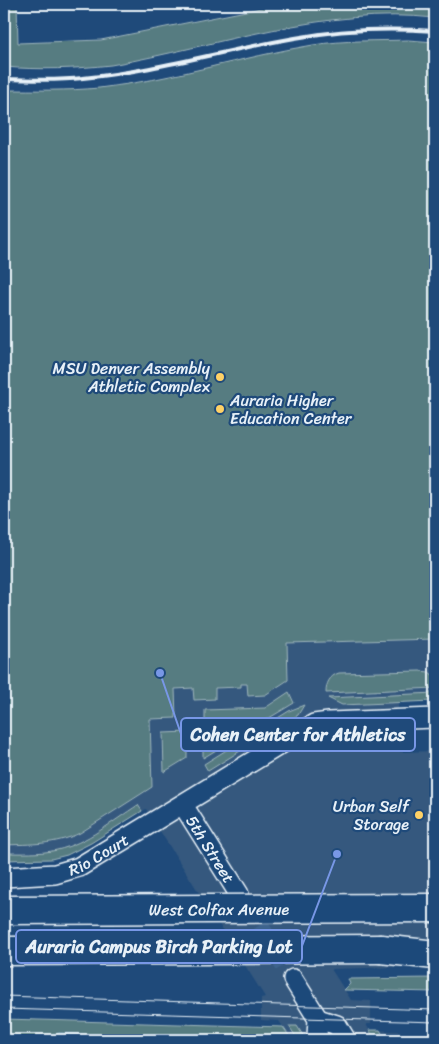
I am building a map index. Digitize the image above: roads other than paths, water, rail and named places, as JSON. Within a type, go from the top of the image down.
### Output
[{"type":"main road","name":"West Colfax Avenue","points":[[4,910],[435,908]]},
{"type":"main road","points":[[4,951],[381,950],[435,954]]},
{"type":"street","points":[[183,805],[314,724],[435,718]]},
{"type":"street","name":"Rio Court","points":[[4,878],[55,874],[79,867],[183,805]]},
{"type":"street","name":"5th Street","points":[[183,805],[240,894]]},
{"type":"street","points":[[293,979],[318,1019],[317,1036],[320,1040]]},
{"type":"street","points":[[318,1019],[337,1025],[346,1040]]},
{"type":"tunnel","points":[[244,902],[293,979]]},
{"type":"tram line","points":[[4,996],[435,1010]]},
{"type":"tram line","points":[[4,1009],[435,1022]]},
{"type":"railway","points":[[4,79],[63,80],[110,75],[269,43],[330,33],[383,30],[435,31]]},
{"type":"place","name":"MSU Denver Assembly Athletic Complex","points":[[220,377]]},
{"type":"place","name":"Auraria Higher Education Center","points":[[220,409]]},
{"type":"place","name":"Cohen Center for Athletics","points":[[160,673]]},
{"type":"place","name":"Urban Self Storage","points":[[419,815]]},
{"type":"place","name":"Auraria Campus Birch Parking Lot","points":[[337,854]]}]
